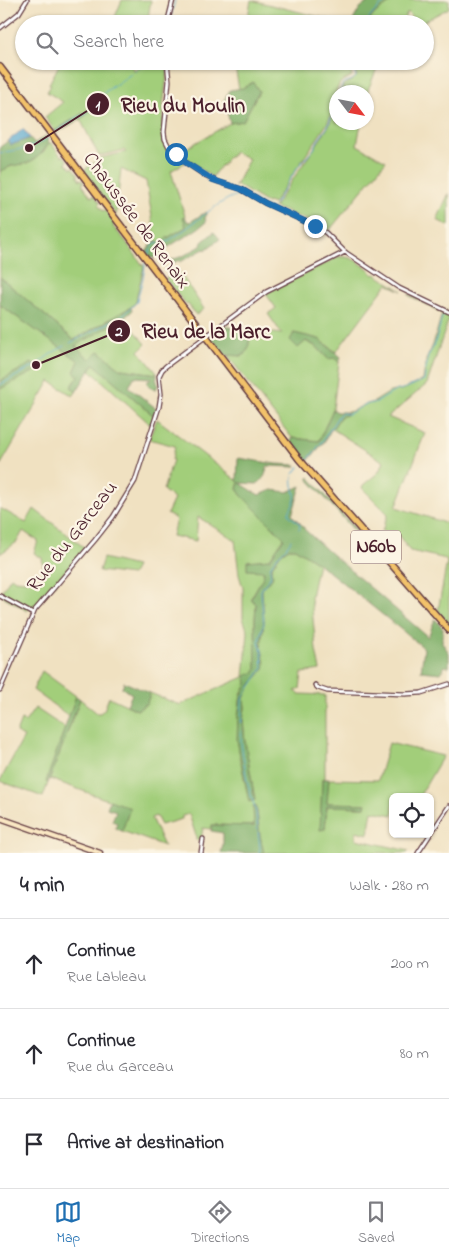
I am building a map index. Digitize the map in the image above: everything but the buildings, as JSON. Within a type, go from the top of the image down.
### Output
[{"type":"main road","name":"Chaussée de Renaix","points":[[0,67],[303,464],[449,630]]},
{"type":"street","points":[[16,15],[24,7],[27,0]]},
{"type":"street","points":[[170,15],[174,0]]},
{"type":"street","points":[[0,28],[15,16]]},
{"type":"street","points":[[167,70],[164,132],[167,143],[185,162],[207,177],[241,189],[272,207],[322,230],[345,252],[389,283],[448,312]]},
{"type":"street","name":"Rue du Garceau","points":[[0,690],[35,610],[113,517],[135,481],[159,407],[161,394],[159,376],[162,370],[270,289],[345,252]]},
{"type":"street","points":[[0,596],[33,614]]},
{"type":"street","points":[[315,685],[327,691],[396,694],[421,693],[449,684]]},
{"type":"street","points":[[418,853],[449,806]]},
{"type":"street","points":[[0,818],[100,853]]},
{"type":"street","points":[[201,853],[204,839]]},
{"type":"green space","points":[[122,0],[151,0],[148,15],[116,15]]},
{"type":"green space","points":[[251,0],[312,15],[248,15]]},
{"type":"green space","points":[[371,0],[394,0],[373,15],[356,15],[360,8]]},
{"type":"green space","points":[[394,0],[449,0],[449,8],[434,16],[410,15],[408,12],[406,15],[374,14]]},
{"type":"green space","points":[[56,70],[167,70],[163,106],[163,139],[184,163],[171,171],[185,216],[186,227],[162,241],[156,241],[146,181],[121,169],[116,215],[83,171],[100,158],[126,152],[124,150],[99,156],[80,119],[104,95],[88,110],[55,131],[45,117],[63,102],[47,92],[51,85],[49,84]]},
{"type":"green space","points":[[236,70],[351,70],[352,76],[339,85],[329,85],[329,119],[327,124],[273,204],[267,203],[237,185],[235,186],[249,159],[234,152],[212,177],[178,153],[230,123],[243,121],[259,91],[239,89]]},
{"type":"green space","points":[[354,70],[376,70],[370,85],[343,85],[357,76]]},
{"type":"green space","points":[[253,82],[259,91],[243,121],[230,123],[224,100],[230,90],[243,88]]},
{"type":"green space","points":[[99,95],[105,95],[85,116],[55,134],[53,132],[88,110]]},
{"type":"green space","points":[[329,125],[329,130],[360,130],[357,145],[386,161],[328,232],[285,210],[274,207]]},
{"type":"green space","points":[[46,136],[49,143],[35,159],[28,163],[11,166],[0,171],[0,147],[8,141],[11,145],[30,138],[35,143]]},
{"type":"green space","points":[[49,143],[62,157],[63,155],[68,161],[66,163],[71,168],[73,167],[80,180],[82,179],[84,183],[82,184],[91,197],[94,195],[100,203],[98,205],[103,211],[105,210],[115,223],[114,228],[144,267],[136,302],[131,307],[74,340],[0,277],[0,171],[29,162],[45,150]]},
{"type":"green space","points":[[449,193],[449,226],[437,220]]},
{"type":"green space","points":[[206,212],[206,222],[193,232],[166,248],[154,258],[149,258],[145,253],[153,243],[162,241],[186,227],[183,217],[185,216],[187,221],[190,222]]},
{"type":"green space","points":[[214,232],[220,239],[205,250],[180,262],[179,260],[173,263],[171,260],[201,246],[202,242]]},
{"type":"green space","points":[[340,256],[356,261],[374,275],[402,291],[387,284],[336,352],[319,339],[293,333],[299,347],[305,341],[317,347],[328,359],[334,357],[339,362],[333,409],[319,441],[292,438],[227,355],[243,356],[248,349],[251,330],[282,334],[268,314],[276,308],[265,294]]},
{"type":"green space","points":[[178,270],[204,309],[196,315],[165,279]]},
{"type":"green space","points":[[0,277],[74,340],[131,307],[132,311],[124,318],[75,346],[90,359],[99,351],[121,369],[157,374],[158,385],[156,389],[151,388],[147,383],[152,378],[134,377],[129,387],[157,409],[154,416],[94,364],[76,392],[71,387],[79,376],[74,372],[79,361],[0,305]]},
{"type":"green space","points":[[409,294],[449,313],[449,318],[427,384],[388,417],[425,433],[396,507],[449,524],[449,624],[438,611],[447,561],[442,558],[410,551],[399,536],[382,531],[388,514],[362,488],[363,485],[378,473],[384,462],[331,428],[347,412],[374,402],[390,392],[404,389],[423,380],[426,360],[433,345],[442,313]]},
{"type":"green space","points":[[0,305],[80,361],[80,375],[72,387],[76,392],[73,396],[50,381],[0,466],[0,389],[37,369],[32,363],[0,381]]},
{"type":"green space","points":[[124,318],[146,344],[139,351],[157,374],[121,369],[99,351],[90,360],[75,345]]},
{"type":"green space","points":[[222,326],[251,330],[248,349],[243,356],[224,355],[211,338],[210,336]]},
{"type":"green space","points":[[294,333],[319,339],[341,357],[339,362],[334,358],[328,359],[317,347],[306,341],[298,348],[290,340]]},
{"type":"green space","points":[[32,363],[37,370],[0,389],[0,381]]},
{"type":"green space","points":[[94,363],[154,416],[151,425],[90,370]]},
{"type":"green space","points":[[333,409],[337,412],[347,412],[347,415],[340,417],[324,442],[307,462],[290,442],[292,438],[319,441]]},
{"type":"green space","points":[[157,419],[239,482],[237,489],[242,496],[284,538],[270,559],[248,561],[264,570],[263,577],[251,598],[256,604],[256,668],[241,694],[238,722],[240,756],[249,801],[255,800],[245,742],[244,698],[251,684],[261,673],[263,653],[261,647],[264,622],[263,586],[271,572],[271,568],[281,553],[289,548],[295,548],[318,563],[311,597],[316,650],[320,670],[302,673],[300,689],[295,691],[300,694],[325,695],[325,779],[322,779],[325,829],[327,806],[365,807],[366,804],[326,803],[329,779],[378,780],[389,743],[443,756],[421,793],[389,793],[389,814],[372,811],[368,834],[356,831],[356,839],[409,851],[407,853],[260,853],[257,811],[254,826],[212,825],[211,829],[203,828],[201,840],[196,840],[189,814],[182,816],[182,819],[161,825],[156,816],[151,818],[164,846],[122,831],[130,808],[50,779],[80,699],[97,713],[104,710],[109,697],[137,710],[147,703],[150,693],[180,705],[244,677],[248,632],[243,618],[243,588],[239,575],[235,540],[198,517],[196,541],[172,536],[176,519],[167,514],[174,499],[163,490],[173,460],[175,446],[149,439]]},
{"type":"green space","points":[[238,458],[296,465],[295,467],[267,466],[264,476],[257,484],[240,483],[259,495],[272,490],[288,492],[301,486],[292,515],[304,529],[428,637],[435,619],[443,628],[442,642],[449,653],[449,667],[445,666],[441,673],[421,671],[424,648],[318,563],[295,548],[289,548],[281,553],[271,568],[273,575],[271,580],[263,586],[262,592],[264,622],[261,647],[265,663],[264,669],[251,684],[244,698],[245,742],[255,800],[249,802],[237,740],[238,716],[241,696],[247,683],[245,676],[255,672],[256,668],[256,604],[251,599],[263,577],[264,571],[247,570],[247,561],[270,559],[284,538],[237,489],[239,482],[237,480]]},
{"type":"green space","points":[[309,477],[379,555],[377,556],[308,479]]},
{"type":"green space","points":[[0,508],[26,523],[34,509],[85,548],[33,610],[29,607],[27,611],[1,595],[1,592],[11,577],[15,580],[26,581],[30,575],[39,581],[44,571],[42,558],[34,553],[38,541],[23,531],[17,542],[0,554]]},
{"type":"green space","points":[[103,558],[136,566],[132,575],[99,571]]},
{"type":"green space","points":[[42,671],[76,696],[70,717],[33,690]]},
{"type":"green space","points":[[124,682],[150,693],[147,703],[137,710],[127,705],[132,694],[122,688]]},
{"type":"green space","points":[[76,696],[80,699],[48,783],[46,782]]},
{"type":"green space","points":[[35,708],[65,728],[46,782],[48,783],[43,797],[0,781],[24,737],[16,733],[21,720],[25,722]]},
{"type":"green space","points":[[322,779],[329,779],[327,803],[366,804],[365,807],[327,806],[325,829],[320,830]]},
{"type":"green space","points":[[110,800],[130,808],[122,831],[115,828],[117,823],[112,821],[116,811],[107,808]]},
{"type":"green space","points":[[256,806],[264,853],[221,853],[223,833],[211,831],[212,825],[254,826],[253,807]]},
{"type":"water","points":[[23,129],[30,138],[11,145],[8,141]]},
{"type":"waterway","points":[[171,15],[175,0]]},
{"type":"waterway","points":[[372,15],[389,0]]},
{"type":"waterway","points":[[55,132],[75,118],[87,114],[105,92],[137,70]]},
{"type":"waterway","points":[[342,85],[356,77],[354,70]]},
{"type":"waterway","points":[[274,205],[297,168],[314,149],[329,123]]},
{"type":"waterway","points":[[0,153],[31,146],[49,137]]},
{"type":"waterway","points":[[148,255],[154,244],[168,241],[233,196],[244,196],[272,208]]},
{"type":"waterway","points":[[70,343],[122,316],[137,302],[145,263]]},
{"type":"waterway","points":[[307,461],[341,413],[349,414],[364,405],[377,402],[395,391],[424,380],[428,356],[435,344],[442,317],[445,314]]},
{"type":"waterway","points":[[0,385],[65,346]]},
{"type":"waterway","points":[[294,474],[299,467]]},
{"type":"waterway","points":[[293,477],[295,499],[289,515],[299,523],[299,529]]},
{"type":"waterway","points":[[259,853],[256,812],[247,781],[241,743],[242,699],[263,668],[262,651],[259,641],[264,623],[261,591],[270,578],[273,562],[291,540]]},
{"type":"place","name":"Rieu du Moulin","points":[[29,148]]},
{"type":"place","name":"Rieu de la Marc","points":[[36,365]]},
{"type":"route","points":[[176,154],[207,177],[241,189],[265,203],[315,226]]}]
